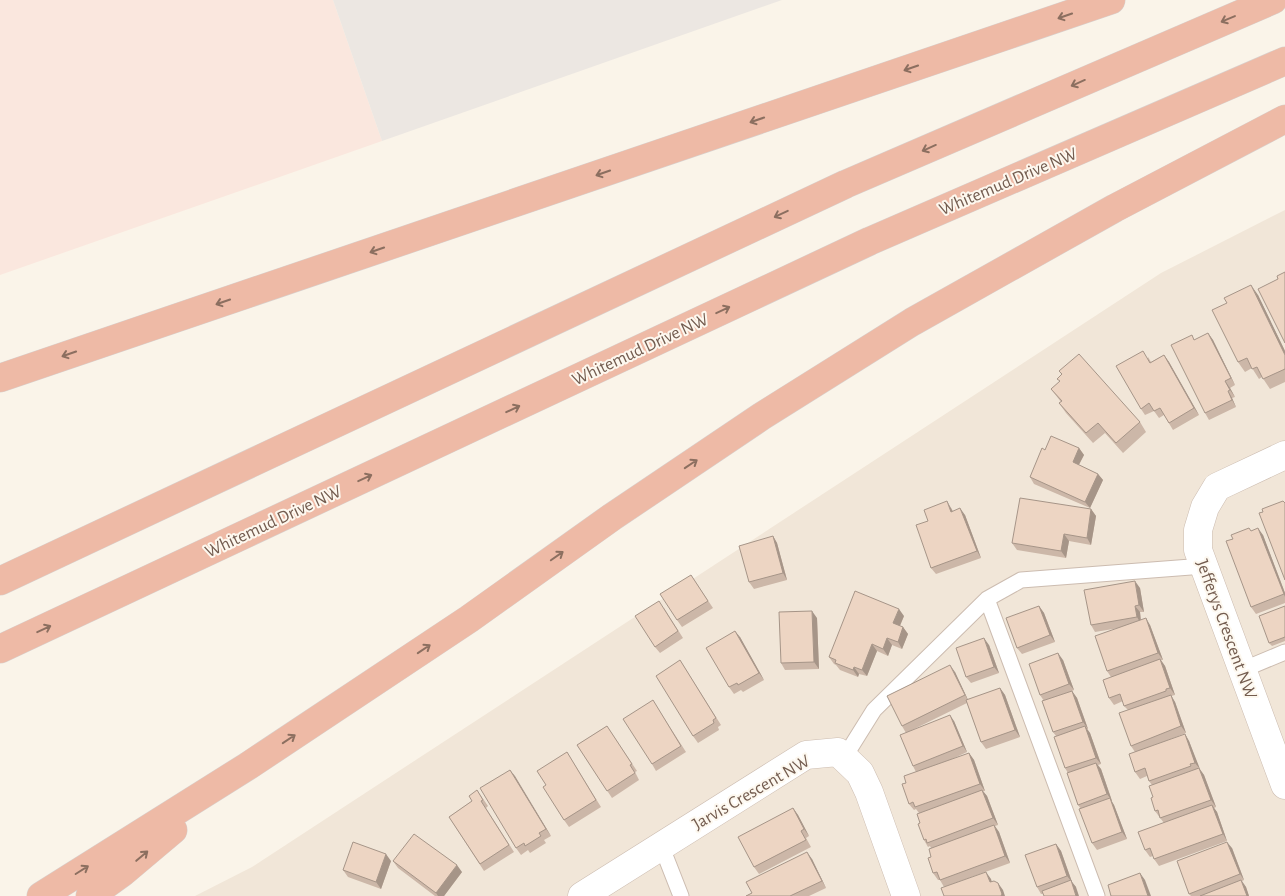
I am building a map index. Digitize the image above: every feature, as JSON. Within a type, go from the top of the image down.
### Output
[{"type":"highway","points":[[0,378],[1111,0]]},
{"type":"highway","points":[[0,581],[846,184],[1273,0]]},
{"type":"highway","name":"Whitemud Drive NW","points":[[0,650],[870,241],[1285,61]]},
{"type":"highway","points":[[41,896],[248,766],[468,619],[612,517],[762,416],[912,322],[1115,208],[1285,119]]},
{"type":"highway","points":[[90,896],[122,873],[248,766]]},
{"type":"street","name":"Jefferys Crescent NW","points":[[1285,455],[1217,487],[1205,507],[1198,530],[1198,550],[1285,785]]},
{"type":"street","name":"Jarvis Crescent NW","points":[[582,896],[806,756],[838,752],[844,758]]},
{"type":"street","points":[[844,758],[860,773],[869,792],[906,896]]},
{"type":"lane","points":[[844,758],[874,710],[987,599],[1021,580],[1204,566]]},
{"type":"lane","points":[[987,599],[1097,896]]},
{"type":"lane","points":[[1242,670],[1285,652]]},
{"type":"lane","points":[[661,845],[681,896]]},
{"type":"shaded area","points":[[0,0],[333,0],[382,141],[0,275]]},
{"type":"shaded area","points":[[333,0],[782,0],[382,141]]},
{"type":"shaded area","points":[[1285,210],[1285,896],[195,896],[252,867],[1161,273]]},
{"type":"building","points":[[1285,272],[1285,343],[1258,289],[1278,279],[1277,276]]},
{"type":"building","points":[[1251,285],[1285,355],[1285,369],[1263,379],[1257,367],[1252,369],[1247,358],[1238,362],[1212,310],[1227,303],[1224,298]]},
{"type":"building","points":[[1208,333],[1231,378],[1225,381],[1230,390],[1228,391],[1232,400],[1205,413],[1171,345],[1192,335],[1194,340]]},
{"type":"building","points":[[1143,351],[1150,363],[1164,355],[1194,408],[1169,423],[1160,408],[1154,411],[1149,403],[1141,409],[1116,366]]},
{"type":"building","points":[[1079,354],[1140,422],[1116,443],[1098,423],[1086,433],[1059,403],[1062,401],[1051,389],[1060,381],[1057,379],[1062,374],[1059,371]]},
{"type":"building","points":[[1051,436],[1079,448],[1073,462],[1098,474],[1085,502],[1030,477],[1042,448],[1045,450]]},
{"type":"building","points":[[1020,498],[1091,509],[1087,538],[1064,534],[1061,551],[1012,543]]},
{"type":"building","points":[[947,501],[951,512],[960,508],[977,551],[931,568],[916,525],[928,521],[924,510]]},
{"type":"building","points":[[1283,501],[1285,503],[1285,580],[1259,513],[1263,512],[1262,509]]},
{"type":"building","points":[[1249,528],[1251,531],[1258,528],[1284,594],[1251,607],[1226,541],[1233,539],[1231,535]]},
{"type":"building","points":[[773,536],[783,573],[749,582],[739,546]]},
{"type":"building","points":[[691,575],[708,601],[677,620],[660,594]]},
{"type":"building","points":[[1135,581],[1139,605],[1135,606],[1137,617],[1091,625],[1084,590]]},
{"type":"building","points":[[855,591],[899,609],[893,623],[903,627],[898,642],[887,638],[883,649],[872,644],[862,670],[854,667],[853,670],[835,663],[836,660],[829,657]]},
{"type":"building","points":[[659,601],[678,631],[655,647],[635,616]]},
{"type":"building","points":[[1039,606],[1050,635],[1017,648],[1006,618]]},
{"type":"building","points":[[1285,606],[1285,637],[1269,643],[1259,616]]},
{"type":"building","points":[[812,611],[814,662],[781,663],[779,612]]},
{"type":"building","points":[[1146,618],[1158,653],[1107,671],[1095,636]]},
{"type":"building","points":[[735,631],[759,673],[738,685],[737,683],[729,687],[706,648]]},
{"type":"building","points":[[984,638],[994,667],[966,677],[956,648]]},
{"type":"building","points":[[1058,653],[1069,684],[1040,695],[1029,664]]},
{"type":"building","points":[[1160,659],[1170,688],[1124,706],[1120,694],[1109,698],[1103,680]]},
{"type":"building","points":[[680,660],[716,718],[713,720],[714,723],[693,736],[656,676]]},
{"type":"building","points":[[950,665],[965,695],[902,726],[887,696]]},
{"type":"building","points":[[1000,688],[1015,730],[981,742],[966,700]]},
{"type":"building","points":[[1072,691],[1083,722],[1053,732],[1042,701]]},
{"type":"building","points":[[1171,695],[1181,726],[1131,746],[1119,713]]},
{"type":"building","points":[[653,700],[681,746],[652,764],[623,719]]},
{"type":"building","points":[[950,715],[963,746],[913,766],[900,735]]},
{"type":"building","points":[[607,726],[632,764],[630,765],[635,773],[607,791],[577,745]]},
{"type":"building","points":[[1085,726],[1096,758],[1065,768],[1054,737]]},
{"type":"building","points":[[1185,734],[1195,763],[1149,781],[1145,768],[1135,772],[1129,754]]},
{"type":"building","points":[[567,752],[596,800],[564,820],[543,787],[546,785],[537,771]]},
{"type":"building","points":[[969,753],[980,784],[915,807],[913,802],[909,804],[902,784],[906,783],[904,776]]},
{"type":"building","points":[[1096,763],[1107,794],[1078,805],[1067,773]]},
{"type":"building","points":[[1199,768],[1211,800],[1160,818],[1158,810],[1155,811],[1149,786]]},
{"type":"building","points":[[510,770],[546,829],[539,833],[541,836],[525,846],[524,843],[516,848],[480,788]]},
{"type":"building","points":[[477,790],[483,800],[481,801],[509,845],[480,864],[449,817],[472,801],[469,796]]},
{"type":"building","points":[[982,790],[993,818],[927,843],[926,839],[924,840],[918,824],[920,823],[917,814]]},
{"type":"building","points":[[1110,798],[1122,832],[1092,843],[1079,809]]},
{"type":"building","points":[[1212,805],[1223,834],[1154,859],[1150,848],[1145,850],[1138,832]]},
{"type":"building","points":[[793,808],[804,829],[801,831],[806,840],[754,867],[738,837]]},
{"type":"building","points":[[994,825],[1005,856],[940,880],[937,872],[933,873],[928,858],[931,857],[929,849]]},
{"type":"building","points":[[414,834],[457,865],[436,893],[393,861]]},
{"type":"building","points":[[353,842],[386,854],[376,882],[343,870]]},
{"type":"building","points":[[1227,842],[1240,874],[1189,894],[1177,861]]},
{"type":"building","points":[[1056,844],[1067,876],[1037,887],[1025,855]]},
{"type":"building","points":[[807,852],[822,881],[790,896],[746,896],[752,893],[746,882]]},
{"type":"building","points":[[986,872],[990,882],[998,883],[1001,896],[944,896],[941,888]]},
{"type":"building","points":[[1140,873],[1148,896],[1111,896],[1108,885]]},
{"type":"building","points":[[1071,880],[1076,896],[1044,896],[1042,891]]},
{"type":"building","points":[[1241,880],[1247,896],[1200,896]]}]
